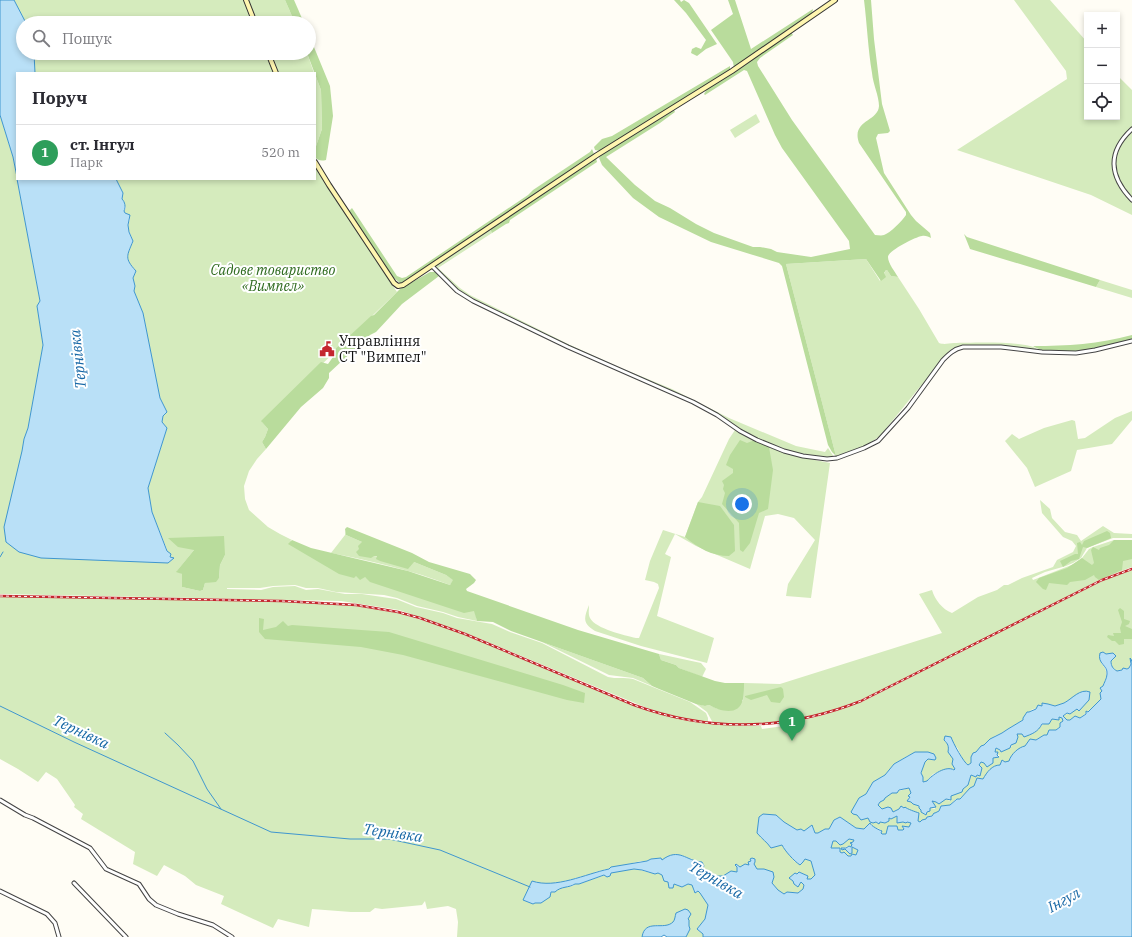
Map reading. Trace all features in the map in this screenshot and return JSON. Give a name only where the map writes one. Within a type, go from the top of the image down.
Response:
[{"type":"street","points":[[246,0],[252,16]]},
{"type":"street","points":[[316,164],[333,192],[396,285],[403,285],[597,156],[732,71],[835,0]]},
{"type":"street","points":[[271,60],[276,72]]},
{"type":"street","points":[[1132,129],[1118,144],[1114,159],[1114,166],[1117,177],[1132,200]]},
{"type":"street","points":[[432,266],[457,291],[473,301],[607,365],[693,402],[757,440],[792,454],[824,459],[837,458],[878,441],[908,408],[946,357],[958,348],[1001,347],[1048,352],[1076,353],[1132,341]]},
{"type":"street","points":[[0,800],[25,815],[90,848],[106,869],[140,884],[149,899],[156,905],[178,914],[213,925],[232,937]]},
{"type":"street","points":[[74,883],[126,937]]},
{"type":"street","points":[[0,891],[47,914],[55,923],[59,937]]},
{"type":"green space","points":[[14,0],[285,0],[292,16],[254,16],[253,13],[250,16],[22,16]]},
{"type":"green space","points":[[285,0],[294,0],[301,16],[292,16]]},
{"type":"green space","points":[[674,0],[680,0],[681,2],[684,0],[689,3],[717,44],[706,49],[697,56],[691,53],[692,49],[696,47],[701,49],[706,40],[686,13]]},
{"type":"green space","points":[[728,0],[735,0],[751,49],[813,9],[812,14],[734,68],[733,62],[711,30],[733,14]]},
{"type":"green space","points":[[864,0],[871,0],[882,104],[890,131],[888,133],[878,134],[876,138],[884,173],[911,215],[930,233],[931,238],[927,236],[919,237],[892,251],[889,254],[888,259],[898,277],[891,276],[886,270],[884,273],[886,277],[881,281],[866,259],[786,264],[836,456],[828,445],[782,266],[779,263],[711,242],[659,217],[633,198],[602,165],[599,158],[601,155],[674,110],[675,112],[660,123],[606,157],[635,185],[655,201],[714,233],[753,247],[811,257],[850,249],[849,241],[782,148],[747,71],[744,70],[705,95],[704,94],[707,89],[791,32],[793,35],[760,58],[757,62],[758,66],[792,120],[875,235],[887,234],[902,220],[906,215],[906,212],[859,143],[859,130],[862,125],[878,111],[879,106],[871,64]]},
{"type":"green space","points":[[1014,0],[1050,0],[1084,39],[1084,120],[1120,120],[1120,78],[1132,90],[1132,128],[1118,143],[1113,159],[1114,172],[1132,201],[1132,215],[1091,195],[957,150],[1067,79],[1066,71]]},
{"type":"green space","points":[[316,52],[330,86],[333,116],[326,160],[323,161],[316,158],[316,146],[322,129],[321,90],[316,77],[316,72],[314,72],[310,60],[316,60]]},
{"type":"green space","points":[[34,60],[269,60],[274,72],[35,72]]},
{"type":"green space","points":[[273,60],[309,60],[314,72],[279,72]]},
{"type":"green space","points":[[730,66],[730,70],[600,151],[595,150],[594,147],[602,139],[612,136]]},
{"type":"green space","points":[[316,77],[321,90],[322,129],[316,146]]},
{"type":"green space","points":[[756,114],[760,122],[735,138],[730,130]]},
{"type":"green space","name":"Садове товариство «Вимпел»","points":[[0,115],[13,157],[16,180],[17,180],[40,301],[37,306],[43,345],[28,428],[22,451],[164,562],[168,563],[173,558],[170,557],[152,512],[148,488],[167,428],[162,422],[163,416],[167,412],[160,398],[143,313],[134,291],[135,286],[133,278],[136,272],[128,261],[128,252],[133,241],[128,228],[130,219],[124,211],[126,208],[122,199],[123,193],[116,180],[316,180],[316,169],[397,292],[262,422],[268,429],[262,442],[266,449],[249,471],[244,486],[245,499],[249,510],[268,527],[356,576],[365,577],[475,611],[477,621],[417,606],[397,598],[384,595],[336,592],[295,585],[227,589],[261,590],[273,587],[295,586],[306,590],[318,589],[345,594],[362,594],[396,599],[416,607],[443,613],[457,618],[492,624],[542,643],[608,677],[633,679],[690,702],[706,713],[708,722],[679,718],[647,708],[466,633],[399,610],[341,601],[0,594]],"holes":[[[194,550],[225,555],[220,565],[219,578],[205,583],[203,590],[200,591],[182,587],[182,574],[177,571]]]},
{"type":"green space","points":[[1132,130],[1132,199],[1123,187],[1116,173],[1115,158],[1119,144]]},
{"type":"green space","points":[[592,149],[594,154],[592,156],[404,282],[400,283],[393,277],[349,211],[352,208],[397,276],[402,278],[406,277],[528,195],[533,190],[590,152]]},
{"type":"green space","points":[[596,158],[597,162],[510,220],[509,223],[492,233],[490,229]]},
{"type":"green space","points":[[490,229],[492,233],[438,268],[470,295],[568,344],[672,389],[729,418],[796,446],[825,452],[828,448],[834,457],[830,458],[793,452],[758,439],[744,432],[693,400],[568,345],[466,296],[445,278],[436,266]]},
{"type":"green space","points":[[964,234],[967,237],[1100,280],[1096,287],[970,249]]},
{"type":"green space","points":[[866,259],[880,281],[886,270],[891,276],[898,277],[939,343],[1012,343],[1033,347],[1038,350],[1001,346],[957,347],[942,359],[931,375],[880,436],[864,447],[836,456],[786,264]]},
{"type":"green space","points":[[430,272],[435,272],[439,276],[402,304],[376,332],[370,335],[329,373],[329,378],[323,388],[301,407],[266,449],[262,442],[268,429],[261,421],[321,362],[328,364],[333,357],[331,353],[371,316],[374,315],[400,289]]},
{"type":"green space","points":[[1100,280],[1132,290],[1132,298],[1096,287]]},
{"type":"green space","points":[[1132,335],[1132,340],[1096,348],[1067,352],[1042,350],[1033,346],[1083,344],[1107,341]]},
{"type":"green space","points":[[1132,411],[1132,420],[1112,444],[1077,450],[1071,471],[1035,487],[1027,468],[1005,441],[1012,434],[1019,439],[1044,428],[1072,420],[1075,421],[1078,439],[1085,438],[1115,418]]},
{"type":"green space","points":[[735,430],[746,437],[769,447],[805,458],[830,463],[811,598],[786,596],[788,584],[815,540],[794,518],[778,514],[765,516],[750,569],[696,546],[675,534],[665,554],[671,557],[657,616],[714,638],[707,663],[641,646],[595,631],[586,623],[585,620],[589,605],[590,618],[593,622],[618,633],[639,638],[659,588],[658,584],[645,580],[650,561],[663,530],[685,537],[698,502],[702,497],[729,439]]},
{"type":"green space","points":[[740,440],[747,443],[755,440],[769,447],[773,470],[768,509],[759,513],[750,543],[743,552],[740,550],[739,523],[722,504],[725,493],[722,481],[733,473],[733,469],[726,465],[730,455]]},
{"type":"green space","points":[[1040,500],[1050,509],[1052,518],[1065,532],[1077,535],[1081,541],[1103,526],[1114,533],[1132,534],[1132,538],[1113,538],[1087,548],[1081,558],[1073,563],[1045,572],[1032,578],[1033,580],[1074,564],[1082,558],[1089,549],[1114,540],[1132,540],[1132,567],[1101,579],[887,688],[853,703],[818,715],[800,719],[757,724],[713,723],[707,712],[695,703],[705,706],[709,705],[718,709],[743,701],[744,683],[780,684],[942,633],[919,594],[932,590],[939,604],[952,613],[978,597],[997,590],[1004,585],[1008,585],[1022,578],[1053,567],[1057,560],[1073,552],[1076,546],[1072,541],[1063,537],[1042,513]]},
{"type":"green space","points":[[698,502],[720,506],[734,525],[735,551],[729,556],[717,555],[706,551],[685,537]]},
{"type":"green space","points":[[347,527],[412,553],[429,562],[470,574],[476,580],[466,589],[467,591],[578,630],[659,654],[661,660],[715,681],[725,683],[744,683],[741,705],[738,708],[729,711],[718,709],[709,705],[705,706],[696,704],[652,686],[643,678],[511,631],[493,622],[477,621],[474,611],[464,613],[370,582],[365,577],[360,580],[356,576],[354,578],[339,574],[288,544],[292,540],[311,548],[408,571],[450,585],[453,580],[446,575],[414,562],[408,569],[380,561],[376,559],[377,556],[371,558],[359,556],[356,552],[359,549],[358,546],[362,542],[346,535],[345,529]]},
{"type":"green space","points":[[345,529],[346,535],[362,542],[374,556],[414,562],[446,575],[454,580],[450,585],[406,570],[331,553],[345,535]]},
{"type":"green space","points":[[1107,531],[1110,533],[1111,538],[1087,548],[1083,547],[1079,559],[1071,561],[1063,567],[1060,561],[1078,554],[1077,543],[1080,542],[1082,545],[1084,541]]},
{"type":"green space","points":[[224,536],[225,555],[220,565],[219,578],[216,582],[205,583],[203,590],[200,591],[182,587],[182,574],[176,572],[194,550],[178,547],[168,538]]},
{"type":"green space","points":[[1114,540],[1132,540],[1132,559],[1123,561],[1122,570],[1099,580],[1094,575],[1085,580],[1070,582],[1067,585],[1049,583],[1046,590],[1036,582],[1039,578],[1067,568],[1082,558],[1092,565],[1094,563],[1091,550],[1093,547],[1099,550],[1100,548],[1109,545]]},
{"type":"green space","points":[[1132,570],[1132,662],[1131,660],[1129,668],[1117,671],[1111,664],[1111,661],[1114,659],[1101,663],[1105,668],[1106,676],[1101,700],[1080,718],[1067,720],[1063,716],[1077,709],[1079,711],[1083,691],[1064,703],[1055,706],[1048,704],[1031,710],[1023,720],[995,736],[985,744],[972,757],[971,763],[968,765],[956,746],[948,743],[955,769],[933,774],[927,781],[922,782],[923,767],[928,759],[933,760],[920,753],[909,755],[894,764],[885,775],[873,782],[857,815],[861,819],[868,818],[876,823],[885,823],[889,818],[896,816],[900,822],[912,823],[909,827],[903,828],[903,830],[898,830],[895,826],[887,831],[886,834],[882,834],[880,829],[873,827],[870,823],[864,829],[856,828],[840,817],[834,820],[829,829],[815,833],[813,827],[805,831],[796,830],[776,815],[759,817],[758,827],[761,838],[767,842],[771,848],[782,845],[795,862],[805,859],[811,861],[815,875],[811,880],[807,879],[808,876],[799,872],[790,877],[793,881],[800,884],[801,882],[804,885],[803,889],[798,893],[792,892],[784,894],[778,890],[772,883],[774,877],[764,869],[757,869],[751,861],[749,865],[740,867],[736,864],[737,872],[723,876],[710,876],[692,859],[683,856],[662,860],[661,858],[641,861],[595,872],[593,874],[563,882],[548,884],[532,881],[523,900],[533,904],[559,888],[573,886],[575,884],[620,871],[634,869],[658,873],[663,875],[668,882],[682,887],[688,884],[693,885],[695,893],[698,891],[700,893],[708,905],[705,919],[697,929],[703,934],[703,937],[686,937],[688,923],[685,910],[677,913],[675,920],[669,924],[651,926],[647,928],[642,937],[457,937],[458,922],[456,909],[448,906],[427,909],[425,901],[422,905],[382,909],[375,908],[370,912],[312,909],[309,927],[278,919],[273,928],[221,904],[224,896],[196,885],[185,876],[164,865],[157,876],[133,864],[135,852],[81,819],[83,814],[74,807],[75,805],[57,779],[46,772],[38,782],[0,759],[0,596],[282,602],[355,606],[398,613],[439,625],[465,635],[640,708],[686,720],[715,724],[761,726],[762,729],[784,726],[784,724],[823,715],[861,702],[1102,581]]},
{"type":"green space","points":[[1120,608],[1124,611],[1124,619],[1130,621],[1129,624],[1125,626],[1132,629],[1132,639],[1124,639],[1124,644],[1119,645],[1107,637],[1108,635],[1114,636],[1113,633],[1121,633],[1120,628],[1122,622],[1118,610]]},
{"type":"green space","points":[[259,618],[264,619],[263,630],[276,627],[283,621],[288,626],[292,625],[389,632],[585,693],[584,703],[567,700],[403,655],[361,647],[265,639],[259,632]]},
{"type":"green space","points":[[542,642],[643,678],[652,686],[633,678],[609,675]]},
{"type":"green space","points":[[659,654],[701,663],[706,669],[702,677],[661,660]]},
{"type":"green space","points":[[781,687],[783,689],[784,697],[780,703],[771,702],[767,695],[751,700],[745,697],[745,696]]},
{"type":"green space","points":[[1059,717],[1063,718],[1063,721],[1058,728],[1025,746],[1009,761],[988,772],[983,779],[977,778],[974,786],[959,799],[956,799],[950,805],[941,806],[936,813],[932,816],[928,816],[920,822],[918,821],[915,812],[904,809],[893,812],[882,809],[878,805],[884,800],[884,798],[892,793],[909,788],[911,793],[908,799],[918,806],[925,815],[930,808],[935,809],[932,801],[941,801],[946,799],[950,801],[950,796],[966,787],[971,775],[976,777],[979,775],[979,765],[981,762],[989,765],[993,758],[1000,756],[995,752],[997,748],[1001,752],[1011,747],[1017,734],[1026,736],[1052,718],[1059,720]]},
{"type":"green space","points":[[849,839],[854,840],[851,847],[850,848],[848,846],[844,848],[850,854],[852,847],[858,850],[856,855],[848,856],[831,848],[833,841],[836,841],[840,845]]},
{"type":"water","points":[[0,0],[14,0],[22,16],[16,16],[16,60],[34,60],[35,72],[16,72],[16,172],[0,115]]},
{"type":"water","points":[[17,180],[116,180],[123,193],[122,199],[125,205],[124,211],[130,215],[128,225],[133,241],[129,250],[128,260],[136,271],[133,278],[135,286],[134,291],[143,313],[160,398],[167,412],[163,416],[162,422],[167,428],[148,488],[152,512],[167,551],[171,554],[170,557],[174,558],[168,563],[41,558],[19,552],[6,542],[4,527],[24,439],[28,428],[43,345],[37,306],[40,301]]},
{"type":"water","name":"Інгул","points":[[1100,653],[1113,653],[1116,656],[1111,663],[1112,667],[1117,671],[1122,670],[1123,668],[1129,668],[1131,664],[1130,658],[1132,662],[1132,937],[703,937],[703,934],[697,929],[705,919],[708,905],[698,891],[695,893],[692,885],[688,884],[682,887],[674,884],[673,888],[669,888],[668,882],[664,881],[662,875],[634,869],[611,873],[610,876],[607,877],[604,875],[579,884],[562,888],[555,892],[551,892],[550,897],[541,903],[533,904],[523,900],[532,881],[541,883],[561,882],[609,869],[611,867],[651,859],[661,858],[662,860],[673,855],[702,862],[704,866],[702,869],[709,873],[710,876],[723,876],[731,871],[737,872],[736,864],[740,867],[745,864],[749,865],[748,862],[751,861],[750,859],[752,858],[755,859],[754,864],[757,869],[764,869],[773,872],[774,877],[772,883],[778,890],[784,894],[787,892],[798,893],[803,889],[804,885],[801,882],[798,887],[789,878],[795,873],[797,874],[799,872],[808,876],[807,879],[811,879],[815,875],[811,861],[805,859],[800,865],[790,856],[782,845],[771,848],[757,833],[759,817],[763,814],[776,815],[797,830],[801,829],[804,831],[812,825],[815,833],[829,829],[834,820],[840,817],[856,828],[864,829],[870,823],[873,827],[882,831],[882,834],[886,834],[888,826],[897,826],[898,830],[903,830],[904,829],[902,826],[909,827],[911,823],[897,823],[897,816],[891,819],[889,818],[889,821],[885,823],[880,822],[879,824],[876,822],[870,822],[868,818],[861,820],[857,815],[851,812],[859,798],[866,794],[873,782],[885,775],[894,764],[915,752],[928,752],[934,754],[936,758],[935,760],[928,759],[925,762],[921,773],[923,782],[927,781],[932,776],[943,770],[954,770],[955,769],[952,764],[953,759],[948,752],[948,745],[944,740],[945,736],[951,737],[964,761],[968,765],[971,763],[973,753],[976,752],[981,746],[990,739],[1023,720],[1027,712],[1036,709],[1038,705],[1042,706],[1042,703],[1055,706],[1064,703],[1083,691],[1090,692],[1089,700],[1079,711],[1077,709],[1070,714],[1067,713],[1063,716],[1067,720],[1070,720],[1075,716],[1080,718],[1101,699],[1100,693],[1102,691],[1100,688],[1103,686],[1106,679],[1107,671],[1100,660]],"holes":[[[1059,717],[1062,718],[1063,721],[1060,723],[1060,727],[1056,730],[1049,730],[1047,735],[1044,735],[1036,740],[1030,739],[1025,746],[1013,753],[1009,761],[1005,762],[1002,760],[1000,765],[997,765],[988,771],[983,779],[977,778],[974,786],[970,788],[960,799],[957,799],[950,805],[941,806],[939,811],[920,822],[918,821],[919,813],[905,807],[904,808],[901,806],[893,812],[891,808],[888,807],[882,809],[878,805],[892,793],[897,793],[899,790],[909,788],[911,793],[908,796],[910,797],[907,801],[919,806],[921,812],[926,815],[927,812],[930,811],[930,808],[936,807],[932,801],[939,804],[946,799],[951,800],[951,796],[962,792],[968,785],[971,775],[976,777],[977,775],[980,776],[982,768],[979,765],[981,762],[987,767],[993,763],[993,758],[999,757],[997,755],[998,752],[995,752],[996,748],[1001,752],[1010,748],[1011,745],[1016,743],[1018,737],[1017,734],[1022,734],[1024,737],[1030,735],[1037,731],[1042,724],[1049,724],[1052,719],[1059,720]],[[849,839],[854,840],[850,843],[852,844],[851,847],[841,848],[842,850],[845,849],[850,854],[852,853],[852,847],[858,850],[856,855],[852,854],[851,856],[848,856],[844,852],[840,852],[840,848],[831,848],[833,841],[836,841],[840,845]]]},
{"type":"water","points":[[685,909],[691,914],[688,919],[690,929],[686,937],[667,937],[664,935],[661,937],[642,937],[647,928],[651,926],[669,924],[674,921],[676,913]]},
{"type":"waterway","name":"Тернівка","points":[[0,557],[3,552]]},
{"type":"waterway","name":"Тернівка","points":[[0,706],[74,742],[271,832],[350,839],[389,839],[440,850],[530,887]]},
{"type":"waterway","points":[[165,733],[193,761],[207,789],[221,809]]},
{"type":"railway","points":[[0,596],[282,601],[356,605],[398,612],[465,634],[634,705],[663,714],[691,720],[720,724],[748,725],[776,723],[804,718],[833,711],[861,701],[1102,580],[1132,569]]},
{"type":"place","name":"Управління СТ \"Вимпел\"","points":[[327,349]]},
{"type":"place","name":"ст. Інгул","points":[[792,741]]}]
